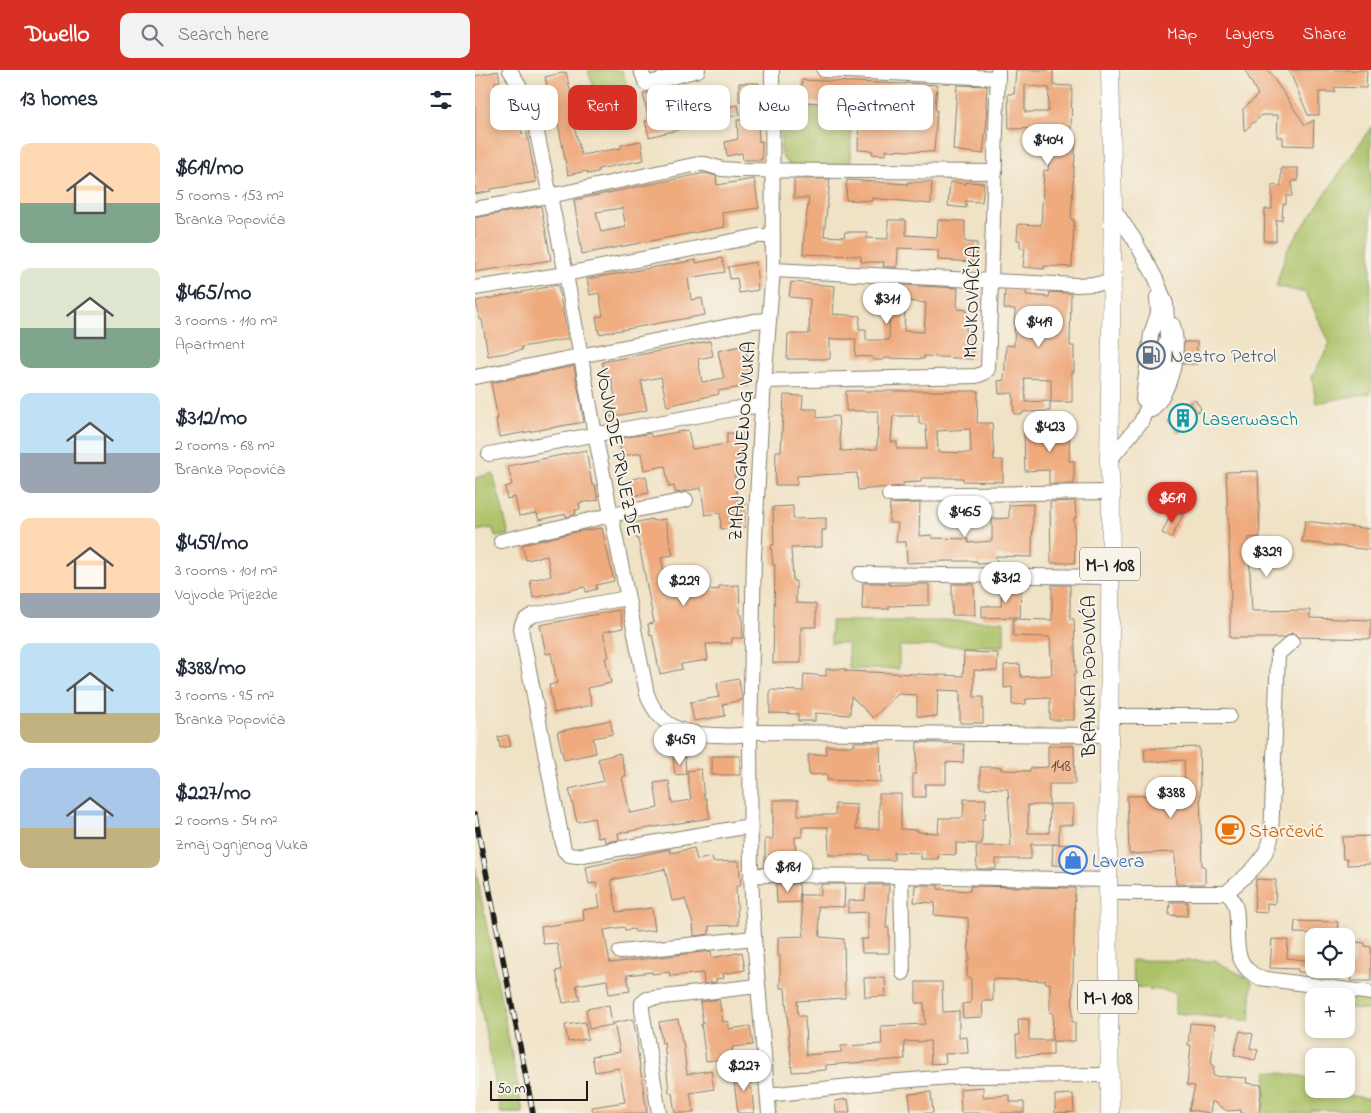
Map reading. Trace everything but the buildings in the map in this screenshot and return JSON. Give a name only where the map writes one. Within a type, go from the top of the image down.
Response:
[{"type":"main road","name":"BRANKA POPOVIĆA","points":[[1109,70],[1113,208],[1109,461],[1111,492],[1108,887],[1110,1113]]},
{"type":"street","name":"VOJVODE PRIJEZDE","points":[[509,70],[533,113],[647,694],[650,703],[661,718],[679,730],[698,735],[741,736],[770,732],[1109,735]]},
{"type":"street","points":[[641,70],[646,84],[699,70]]},
{"type":"street","name":"ZMAJ OGNJENOG VUKA","points":[[769,1113],[754,938],[750,826],[750,734],[754,557],[773,270],[772,70]]},
{"type":"street","points":[[824,70],[998,74]]},
{"type":"street","name":"MOJKOVAČKA","points":[[765,381],[981,375],[988,369],[998,74]]},
{"type":"street","points":[[475,209],[550,196],[698,164],[722,169],[995,172]]},
{"type":"street","points":[[1109,461],[1141,422],[1150,401],[1167,338],[1166,304],[1156,279],[1113,208]]},
{"type":"street","points":[[475,288],[566,274],[759,236],[773,236]]},
{"type":"street","points":[[1141,422],[1151,334],[1158,313],[1156,289],[1145,258]]},
{"type":"street","points":[[773,270],[1083,285],[1112,283]]},
{"type":"street","points":[[475,377],[754,321],[769,320]]},
{"type":"street","points":[[489,454],[745,407],[763,406]]},
{"type":"street","points":[[889,495],[1111,492]]},
{"type":"street","points":[[501,541],[611,515],[686,500]]},
{"type":"street","points":[[860,574],[1110,578]]},
{"type":"street","points":[[627,598],[533,616],[524,620],[522,624],[521,629],[564,850],[569,855],[577,856],[750,826]]},
{"type":"street","points":[[1226,894],[1264,857],[1271,838],[1278,654],[1292,642]]},
{"type":"street","points":[[1109,716],[1229,716]]},
{"type":"street","points":[[751,876],[901,876],[1226,894],[1232,897],[1235,904],[1237,946],[1240,957],[1244,965],[1254,975],[1260,978],[1371,993]]},
{"type":"street","points":[[901,876],[903,973]]},
{"type":"street","points":[[620,952],[754,938]]},
{"type":"street","points":[[659,1113],[642,1010],[643,1003],[647,999],[757,986]]},
{"type":"street","points":[[768,1095],[963,1076],[1110,1075]]},
{"type":"green space","points":[[622,70],[627,85],[593,85],[588,71]]},
{"type":"green space","points":[[808,108],[818,108],[818,130],[851,130],[851,165],[788,165],[788,162],[784,160],[781,153],[781,130],[808,130]]},
{"type":"green space","points":[[1371,127],[1371,393],[1316,403],[1312,377],[1330,343],[1306,293],[1276,286],[1287,250]]},
{"type":"green space","points":[[493,473],[509,535],[496,537],[492,528],[475,531],[475,478]]},
{"type":"green space","points":[[831,621],[1004,621],[1004,646],[899,646],[899,669],[849,669],[848,643],[831,643]]},
{"type":"green space","points":[[475,866],[523,1113],[501,1113],[475,976]]},
{"type":"green space","points":[[1131,960],[1215,961],[1252,981],[1250,1021],[1175,1013],[1175,992],[1135,987]]},
{"type":"green space","points":[[1355,995],[1371,997],[1371,1009],[1355,1009]]},
{"type":"green space","points":[[1267,1071],[1305,1077],[1305,1098],[1355,1098],[1355,1096],[1371,1099],[1371,1110],[1311,1110],[1310,1113],[1263,1113]]},
{"type":"railway","points":[[475,815],[533,1113]]},
{"type":"place","name":"Nestro Petrol","points":[[1151,355]]},
{"type":"place","name":"Laserwasch","points":[[1183,418]]},
{"type":"place","name":"Starčević","points":[[1230,830]]},
{"type":"place","name":"Lavera","points":[[1073,860]]}]
